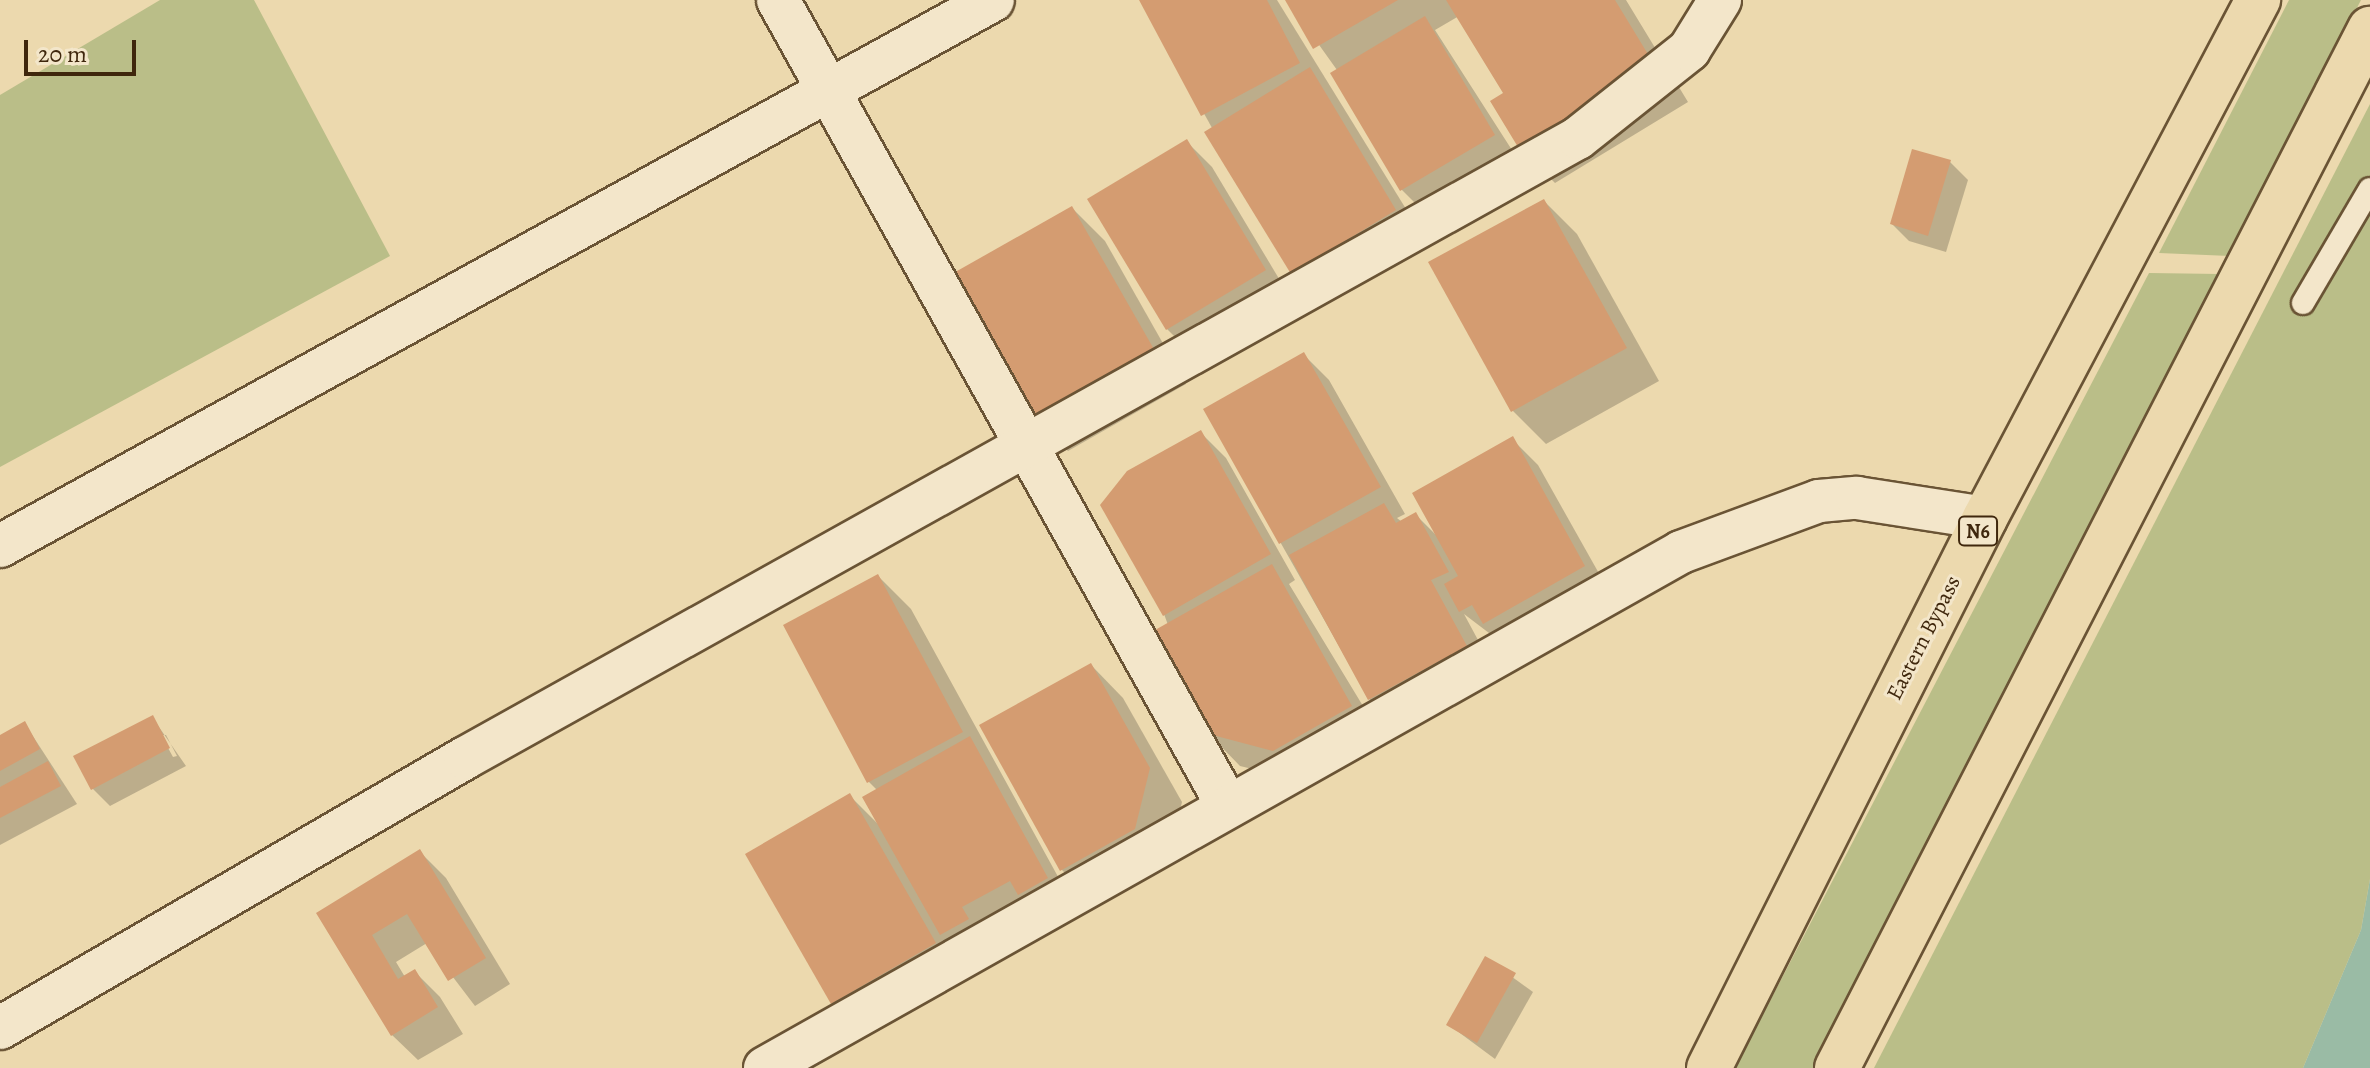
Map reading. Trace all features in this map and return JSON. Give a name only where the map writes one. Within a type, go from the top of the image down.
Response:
[{"type":"highway","name":"Eastern Bypass","points":[[1709,1068],[1985,518],[2258,0]]},
{"type":"highway","points":[[1837,1068],[2370,29]]},
{"type":"street","points":[[778,0],[1226,803]]},
{"type":"street","points":[[0,546],[829,93],[993,0]]},
{"type":"street","points":[[0,1028],[1028,444],[1578,138],[1689,50],[1720,0]]},
{"type":"street","points":[[765,1068],[1226,803],[1635,575],[1709,542],[1819,501],[1857,498],[1985,518]]},
{"type":"lane","points":[[2303,303],[2370,189]]},
{"type":"green space","points":[[160,0],[254,0],[390,256],[0,467],[0,95]]},
{"type":"green space","points":[[2289,0],[2361,0],[2230,256],[2159,253]]},
{"type":"green space","points":[[2370,104],[2370,879],[2361,930],[2303,1068],[1874,1068]]},
{"type":"green space","points":[[2149,273],[2220,274],[1815,1068],[1735,1068]]},
{"type":"shaded area","points":[[2370,879],[2370,1068],[2303,1068],[2361,930]]},
{"type":"building","points":[[1139,0],[1267,0],[1300,63],[1201,116]]},
{"type":"building","points":[[1285,0],[1398,0],[1313,49]]},
{"type":"building","points":[[1446,0],[1615,0],[1657,69],[1521,152],[1490,101],[1503,93]]},
{"type":"building","points":[[1425,16],[1495,135],[1400,191],[1330,73]]},
{"type":"building","points":[[1310,67],[1396,210],[1291,274],[1204,132]]},
{"type":"building","points":[[1187,139],[1266,270],[1166,330],[1087,199]]},
{"type":"building","points":[[1912,149],[1951,160],[1928,236],[1890,224]]},
{"type":"building","points":[[1544,199],[1627,348],[1511,412],[1428,262]]},
{"type":"building","points":[[1072,206],[1155,351],[1033,420],[950,275]]},
{"type":"building","points":[[1304,352],[1381,487],[1279,544],[1203,409]]},
{"type":"building","points":[[1201,430],[1271,554],[1163,616],[1100,505],[1127,471]]},
{"type":"building","points":[[1513,436],[1585,566],[1483,624],[1472,605],[1459,612],[1444,584],[1458,576],[1412,493]]},
{"type":"building","points":[[1384,503],[1396,523],[1416,512],[1449,572],[1431,580],[1467,646],[1368,700],[1289,555]]},
{"type":"building","points":[[1272,564],[1352,706],[1273,751],[1205,733],[1148,634]]},
{"type":"building","points":[[878,574],[963,732],[867,783],[783,625]]},
{"type":"building","points":[[1091,663],[1150,768],[1135,829],[1060,871],[979,725]]},
{"type":"building","points":[[153,715],[170,748],[91,790],[73,756]]},
{"type":"building","points":[[25,721],[40,749],[0,771],[0,735]]},
{"type":"building","points":[[970,736],[1048,878],[1018,895],[1010,881],[962,907],[969,919],[940,935],[862,797]]},
{"type":"building","points":[[48,761],[61,786],[0,818],[0,787]]},
{"type":"building","points":[[850,793],[936,943],[831,1004],[745,854]]},
{"type":"building","points":[[420,849],[486,958],[448,981],[407,914],[372,935],[398,979],[415,969],[438,1007],[391,1036],[316,913]]},
{"type":"building","points":[[1485,956],[1516,973],[1477,1043],[1446,1025]]}]
